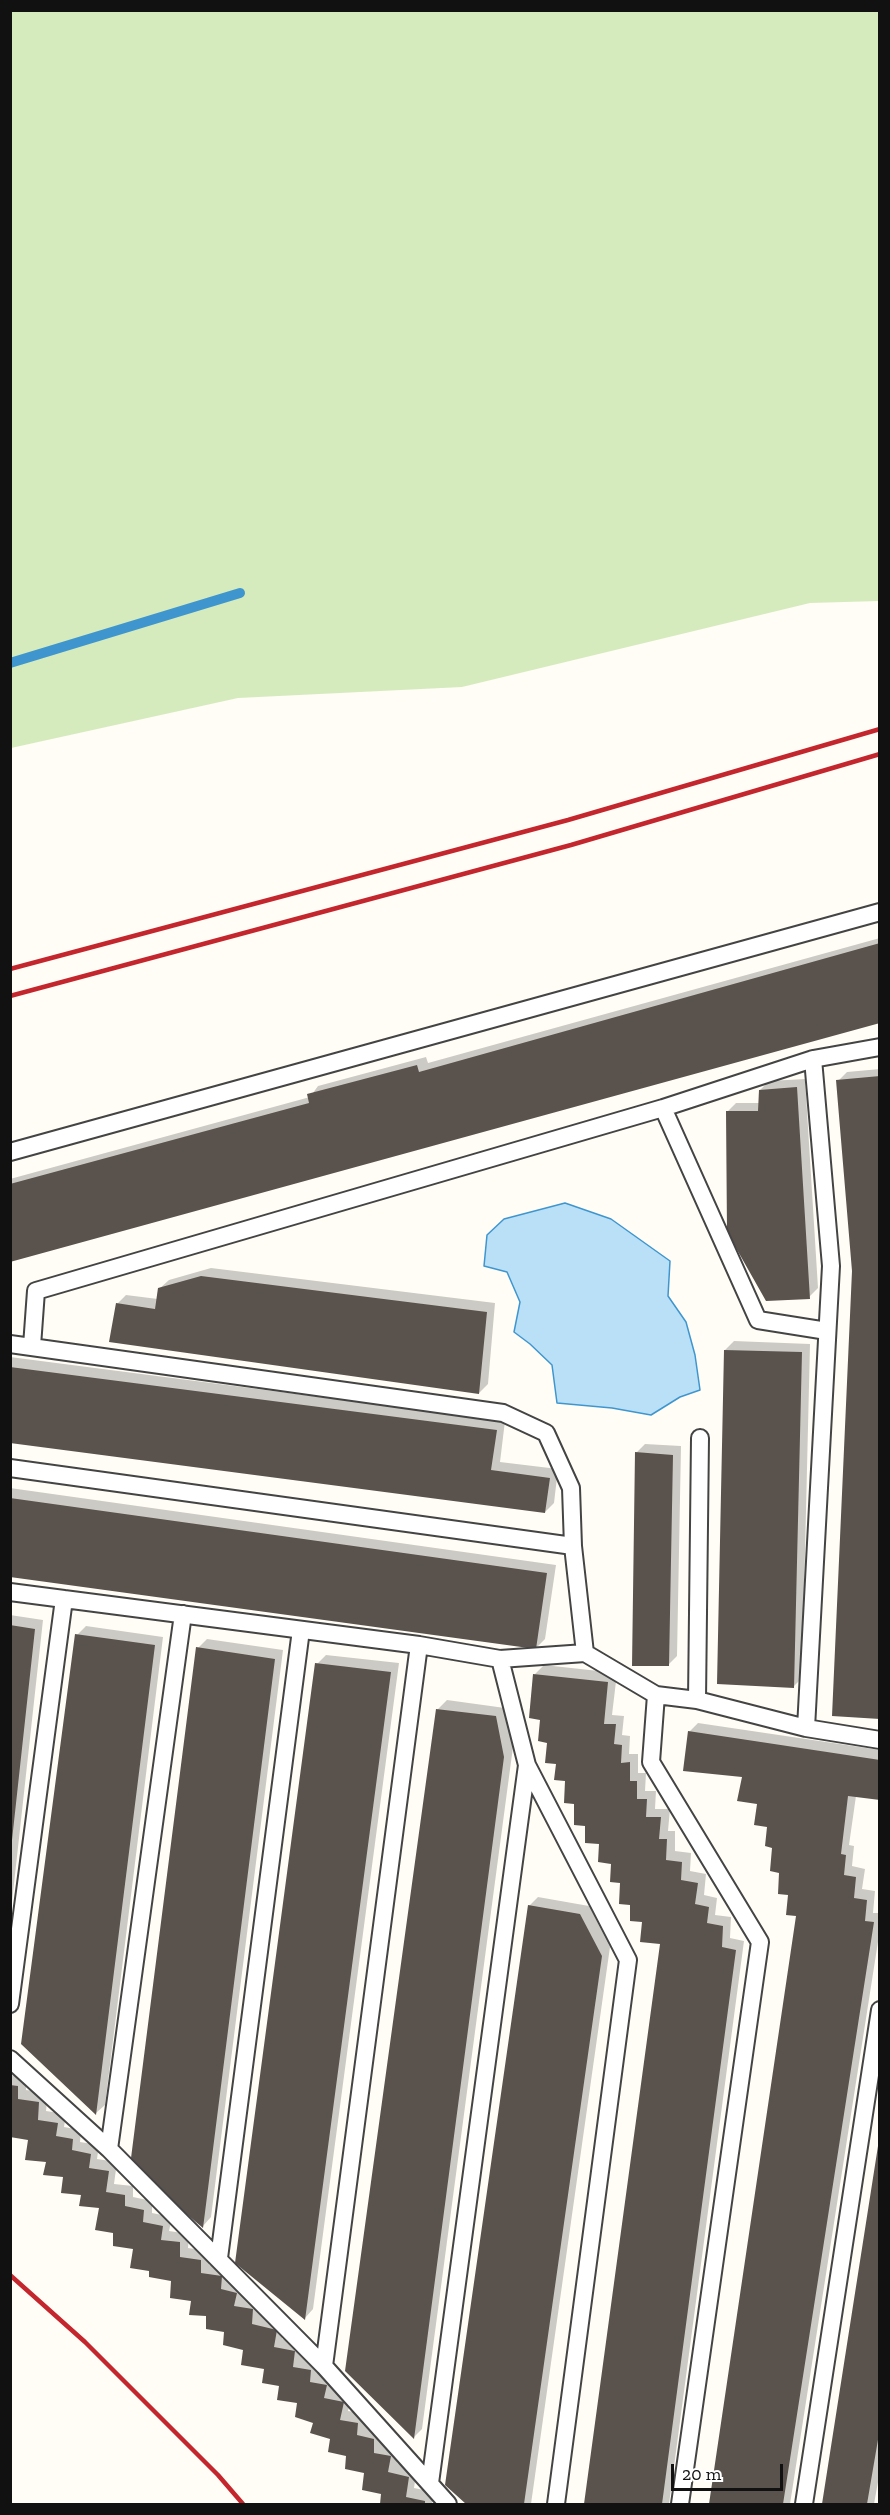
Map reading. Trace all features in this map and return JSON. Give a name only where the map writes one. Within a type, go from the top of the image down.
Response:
[{"type":"lane","points":[[10,1152],[879,912]]},
{"type":"lane","points":[[32,1346],[36,1291],[663,1108],[813,1059],[879,1047]]},
{"type":"lane","points":[[806,1728],[831,1266],[813,1059]]},
{"type":"lane","points":[[663,1108],[759,1320],[826,1331]]},
{"type":"lane","points":[[10,1344],[503,1413],[546,1433],[571,1488],[573,1546],[585,1653]]},
{"type":"lane","points":[[697,1700],[700,1438]]},
{"type":"lane","points":[[10,1468],[573,1546]]},
{"type":"lane","points":[[10,1592],[419,1645],[500,1659],[585,1653],[657,1695],[697,1700],[806,1728],[879,1740]]},
{"type":"lane","points":[[10,2004],[64,1599]]},
{"type":"lane","points":[[109,2149],[183,1614]]},
{"type":"lane","points":[[219,2258],[301,1630]]},
{"type":"lane","points":[[324,2366],[419,1645]]},
{"type":"lane","points":[[500,1659],[527,1766],[627,1960],[556,2505]]},
{"type":"lane","points":[[657,1695],[651,1761],[760,1942],[680,2505]]},
{"type":"lane","points":[[430,2483],[527,1766]]},
{"type":"lane","points":[[804,2505],[879,2010]]},
{"type":"lane","points":[[10,2059],[109,2149],[219,2258],[324,2366],[448,2505]]},
{"type":"green space","points":[[10,11],[879,11],[879,601],[810,603],[462,687],[238,698],[11,748]]},
{"type":"water","points":[[565,1203],[611,1219],[670,1261],[668,1296],[686,1322],[695,1355],[700,1390],[680,1397],[651,1415],[612,1408],[557,1403],[552,1365],[514,1332],[520,1302],[507,1272],[484,1266],[487,1235],[504,1219]]},
{"type":"building","points":[[880,943],[880,1023],[10,1262],[10,1184],[309,1103],[307,1094],[417,1065],[419,1072]]},
{"type":"building","points":[[880,1076],[880,1719],[832,1716],[852,1271],[836,1080]]},
{"type":"building","points":[[797,1087],[810,1299],[766,1301],[727,1232],[726,1111],[758,1111],[759,1090]]},
{"type":"building","points":[[201,1276],[487,1312],[479,1394],[109,1342],[116,1303],[155,1309],[158,1288]]},
{"type":"building","points":[[724,1350],[802,1352],[794,1688],[717,1684]]},
{"type":"building","points":[[10,1367],[497,1430],[491,1470],[550,1478],[545,1513],[10,1443]]},
{"type":"building","points":[[635,1452],[673,1455],[669,1666],[632,1666]]},
{"type":"building","points":[[10,1498],[547,1573],[536,1649],[10,1577]]},
{"type":"building","points":[[10,1625],[35,1629],[12,1840],[10,1840]]},
{"type":"building","points":[[75,1634],[155,1645],[96,2115],[21,2044]]},
{"type":"building","points":[[196,1647],[275,1659],[203,2228],[130,2166]]},
{"type":"building","points":[[315,1663],[391,1672],[305,2320],[235,2263]]},
{"type":"building","points":[[533,1674],[608,1682],[604,1724],[616,1724],[614,1744],[622,1745],[621,1763],[630,1762],[630,1781],[637,1781],[637,1799],[647,1799],[646,1817],[661,1817],[659,1839],[667,1839],[666,1860],[682,1862],[681,1880],[698,1883],[695,1904],[709,1907],[707,1923],[723,1926],[722,1947],[736,1950],[662,2504],[584,2504],[660,1944],[640,1942],[642,1922],[630,1921],[630,1905],[619,1904],[620,1883],[610,1882],[611,1864],[598,1862],[599,1844],[585,1843],[585,1826],[574,1825],[574,1804],[564,1803],[565,1781],[554,1780],[556,1764],[545,1763],[547,1743],[538,1741],[540,1720],[529,1718]]},
{"type":"building","points":[[436,1709],[496,1716],[504,1757],[414,2439],[345,2371]]},
{"type":"building","points":[[688,1731],[880,1760],[880,1800],[848,1796],[841,1854],[846,1855],[844,1875],[856,1877],[854,1898],[867,1900],[865,1921],[874,1922],[783,2504],[709,2504],[796,1916],[786,1915],[788,1895],[778,1894],[779,1873],[770,1871],[772,1848],[765,1846],[767,1827],[754,1825],[757,1804],[737,1801],[742,1777],[683,1771]]},
{"type":"building","points":[[528,1905],[580,1914],[602,1956],[524,2504],[466,2504],[445,2485]]},
{"type":"building","points":[[10,2085],[18,2086],[18,2099],[39,2102],[38,2120],[58,2123],[56,2136],[73,2139],[72,2150],[91,2154],[89,2168],[109,2171],[106,2192],[125,2195],[125,2206],[144,2210],[143,2222],[163,2226],[161,2240],[180,2242],[180,2257],[201,2260],[201,2273],[222,2276],[221,2289],[237,2293],[234,2306],[253,2309],[252,2324],[277,2330],[274,2347],[295,2351],[293,2367],[311,2370],[310,2382],[327,2385],[324,2398],[344,2402],[340,2420],[358,2423],[357,2435],[374,2439],[374,2453],[391,2456],[388,2472],[409,2477],[406,2497],[425,2501],[425,2504],[380,2504],[381,2494],[362,2490],[364,2473],[345,2469],[346,2456],[328,2452],[330,2439],[310,2433],[313,2423],[295,2417],[297,2403],[277,2400],[279,2386],[262,2383],[264,2369],[241,2365],[243,2350],[223,2345],[224,2332],[206,2329],[206,2316],[189,2315],[191,2301],[170,2298],[171,2281],[149,2277],[149,2271],[130,2268],[133,2249],[113,2246],[113,2233],[95,2230],[99,2208],[79,2206],[81,2195],[61,2193],[63,2177],[43,2175],[46,2162],[25,2160],[28,2140],[10,2137]]},
{"type":"building","points":[[878,2146],[880,2428],[867,2504],[822,2504]]},
{"type":"waterway","points":[[10,663],[240,593]]},
{"type":"railway","points":[[10,969],[568,820],[880,729]]},
{"type":"railway","points":[[10,996],[571,845],[880,754]]},
{"type":"railway","points":[[10,2275],[85,2342],[218,2475],[243,2504]]}]
